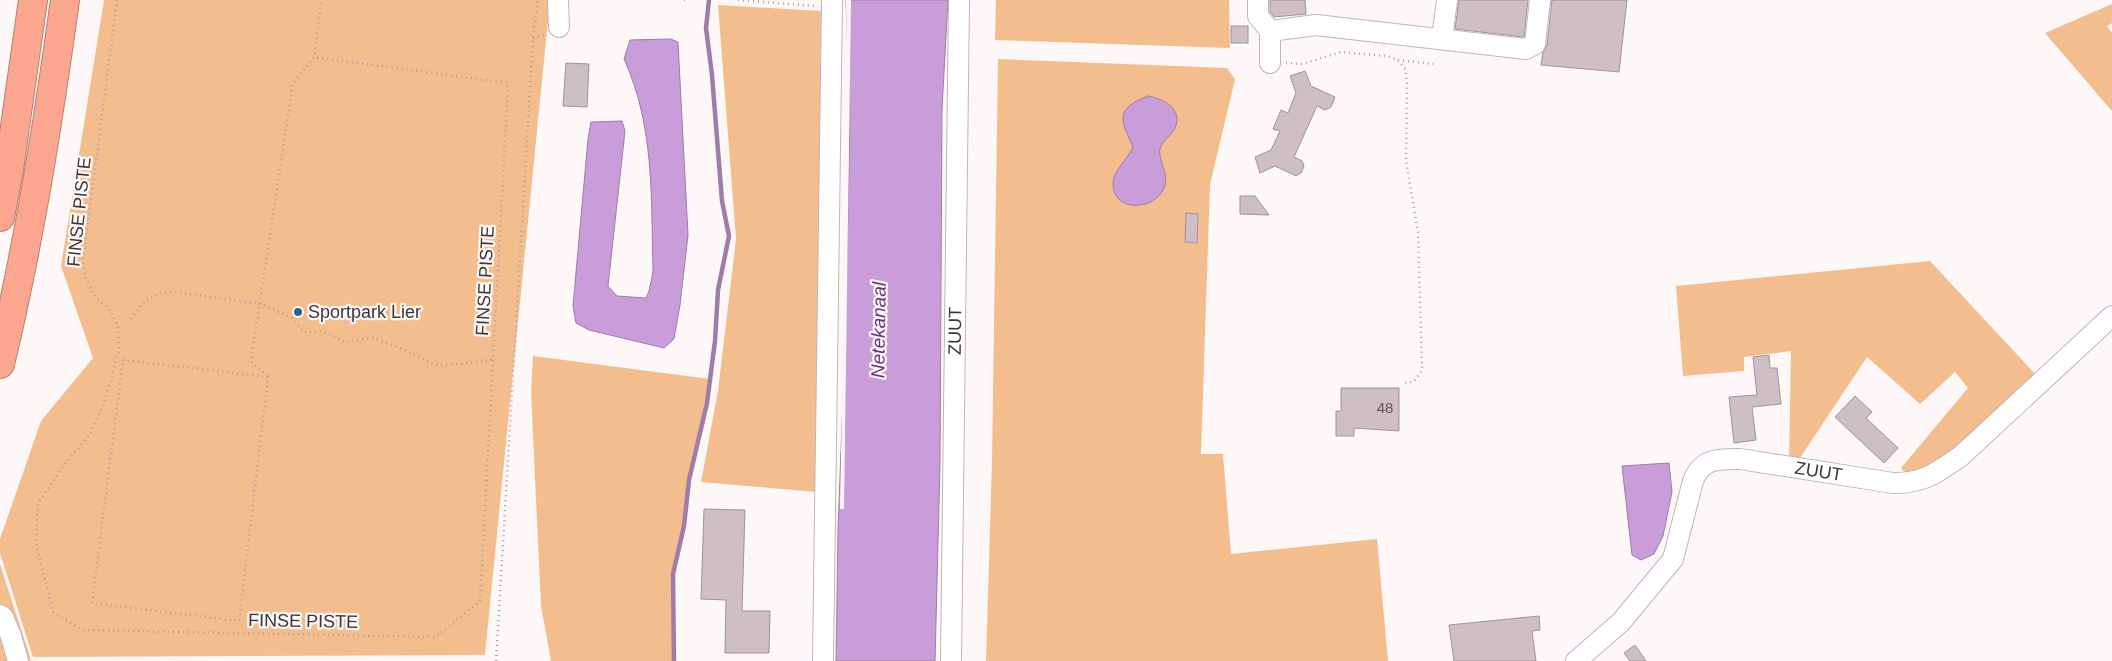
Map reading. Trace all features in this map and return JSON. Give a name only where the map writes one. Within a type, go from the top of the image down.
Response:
[{"type":"highway","points":[[0,217],[9,169],[33,0]]},
{"type":"highway","points":[[0,364],[20,281],[40,174],[65,0]]},
{"type":"street","points":[[558,0],[560,27]]},
{"type":"street","name":"ZUUT","points":[[951,661],[959,0]]},
{"type":"street","points":[[1258,0],[1258,16],[1270,31],[1270,63]]},
{"type":"street","points":[[1442,39],[1447,0]]},
{"type":"street","points":[[1270,31],[1316,24],[1526,49],[1535,44],[1540,0]]},
{"type":"street","points":[[824,661],[832,4]]},
{"type":"street","name":"ZUUT","points":[[1576,661],[1621,622],[1673,559],[1693,481],[1697,470],[1706,463],[1718,459],[1740,459],[1893,483],[1908,484],[1919,481],[1938,472],[1961,456],[2112,316]]},
{"type":"street","points":[[0,615],[3,617],[11,636],[18,661]]},
{"type":"path","name":"FINSE PISTE","points":[[117,0],[83,262],[86,278],[94,295],[109,309],[118,326],[119,351],[104,403],[88,437],[64,465],[38,503],[36,543],[53,612],[82,630],[436,637],[480,601],[508,83],[314,57]]},
{"type":"path","points":[[268,377],[251,361],[293,83],[314,57],[321,0]]},
{"type":"path","points":[[496,661],[533,38],[538,0]]},
{"type":"path","points":[[738,0],[832,4]]},
{"type":"path","points":[[1270,63],[1302,64],[1341,52],[1387,56],[1398,60],[1434,64]]},
{"type":"path","points":[[1398,60],[1405,69],[1407,83],[1406,161],[1418,232],[1422,367],[1420,374],[1413,382],[1404,383]]},
{"type":"path","points":[[131,319],[144,302],[160,293],[175,292],[260,304],[292,318],[304,332],[323,331],[345,342],[373,338],[405,350],[434,364],[464,364],[493,359]]},
{"type":"path","points":[[123,360],[268,377],[238,621],[92,603],[123,360]]},
{"type":"shaded area","name":"Sportpark Lier","points":[[104,0],[550,0],[485,655],[33,657],[0,553],[0,539],[41,421],[93,358],[61,266]]},
{"type":"shaded area","points":[[996,0],[1229,0],[1230,48],[995,40]]},
{"type":"shaded area","points":[[2112,4],[2112,23],[2107,26],[2112,33],[2112,111],[2045,33]]},
{"type":"shaded area","points":[[718,5],[821,11],[816,492],[701,482],[718,391],[736,239]]},
{"type":"shaded area","points":[[998,59],[1227,68],[1235,79],[1210,185],[1201,454],[1223,454],[1231,554],[1377,539],[1388,661],[986,661],[992,460]]},
{"type":"shaded area","points":[[1930,261],[2038,377],[1937,468],[1910,478],[1901,468],[1968,388],[1955,372],[1920,404],[1867,357],[1798,461],[1789,462],[1791,351],[1744,357],[1744,371],[1683,376],[1676,286]]},
{"type":"shaded area","points":[[533,356],[710,379],[707,403],[689,480],[684,526],[673,574],[674,661],[551,661],[541,606],[531,392]]},
{"type":"shaded area","points":[[0,564],[31,660],[30,661],[0,661]]},
{"type":"water","name":"Netekanaal","points":[[846,0],[948,0],[942,109],[940,464],[935,661],[836,661],[850,116]]},
{"type":"water","points":[[671,39],[678,42],[688,235],[674,339],[664,348],[589,330],[576,323],[573,306],[591,122],[622,121],[625,131],[608,286],[617,296],[646,298],[649,291],[653,272],[649,164],[641,111],[624,59],[630,40]]},
{"type":"water","points":[[1148,96],[1159,99],[1170,106],[1177,115],[1177,121],[1174,130],[1161,146],[1160,156],[1166,178],[1163,190],[1150,202],[1142,205],[1133,205],[1119,199],[1114,192],[1113,183],[1118,169],[1133,147],[1123,122],[1125,110]]},
{"type":"water","points":[[1669,463],[1672,492],[1663,536],[1654,554],[1641,560],[1632,555],[1622,466]]},
{"type":"pier","points":[[846,0],[851,0],[844,509],[840,509],[848,116]]},
{"type":"building","points":[[1270,0],[1305,0],[1306,14],[1274,17],[1270,12]]},
{"type":"building","points":[[1459,0],[1528,0],[1524,37],[1455,29]]},
{"type":"building","points":[[1552,0],[1627,0],[1619,72],[1541,65],[1543,52],[1547,45]]},
{"type":"building","points":[[1231,26],[1248,26],[1248,43],[1231,43]]},
{"type":"building","points":[[566,63],[589,64],[587,107],[563,106]]},
{"type":"building","points":[[1305,71],[1311,86],[1335,97],[1331,107],[1325,110],[1317,106],[1294,157],[1302,161],[1304,166],[1301,173],[1296,176],[1275,166],[1260,173],[1255,157],[1271,150],[1280,131],[1273,129],[1281,110],[1288,113],[1296,93],[1290,76]]},
{"type":"building","points":[[1240,196],[1255,196],[1269,215],[1240,214]]},
{"type":"building","points":[[1186,213],[1198,214],[1197,243],[1185,242]]},
{"type":"building","points":[[1769,355],[1770,368],[1777,368],[1781,404],[1752,407],[1756,440],[1734,443],[1729,397],[1757,395],[1753,357]]},
{"type":"building","points":[[1341,388],[1399,388],[1399,431],[1354,428],[1354,436],[1336,436],[1336,411],[1341,411]]},
{"type":"building","points":[[1855,396],[1872,412],[1866,418],[1898,448],[1884,463],[1835,417]]},
{"type":"building","points":[[704,509],[745,510],[742,611],[770,611],[769,653],[725,653],[726,600],[701,599]]},
{"type":"building","points":[[1539,616],[1540,630],[1532,631],[1536,661],[1454,661],[1449,625]]},
{"type":"building","points":[[1635,645],[1646,661],[1630,661],[1624,653]]},
{"type":"waterway","points":[[674,661],[673,574],[684,526],[689,480],[707,403],[715,341],[718,290],[729,236],[722,201],[712,75],[706,28],[709,0]]},
{"type":"place","name":"Sportpark Lier","points":[[298,312]]}]
